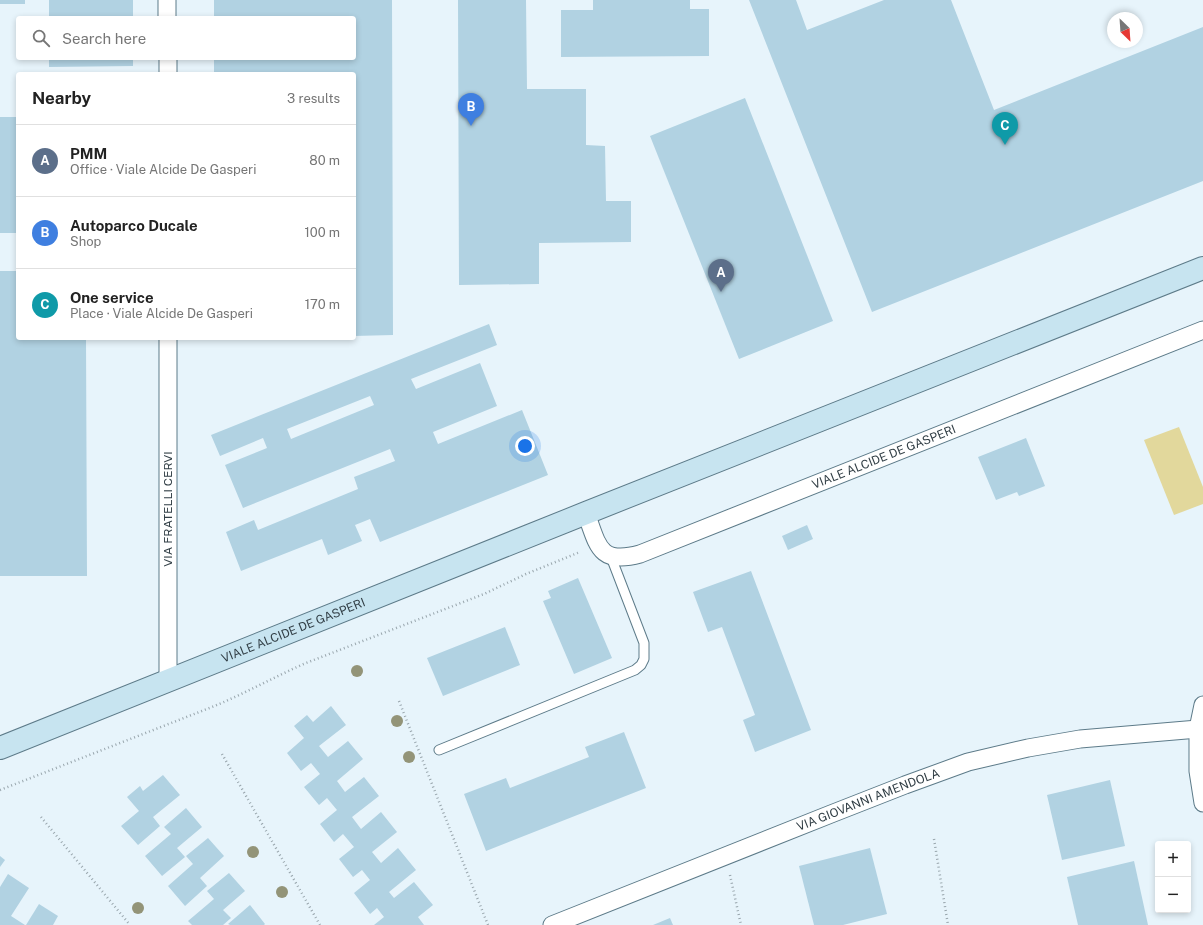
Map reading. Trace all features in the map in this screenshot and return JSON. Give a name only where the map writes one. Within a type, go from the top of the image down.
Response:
[{"type":"street","points":[[168,0],[168,16]]},
{"type":"street","points":[[168,60],[168,72]]},
{"type":"street","name":"VIALE ALCIDE DE GASPERI","points":[[0,748],[1203,268]]},
{"type":"street","name":"VIALE ALCIDE DE GASPERI","points":[[611,557],[627,558],[640,554],[1203,330]]},
{"type":"street","name":"VIA FRATELLI CERVI","points":[[168,340],[168,681]]},
{"type":"street","points":[[586,513],[598,546],[602,551],[611,557]]},
{"type":"street","points":[[1203,706],[1198,729],[1198,771],[1203,803]]},
{"type":"street","name":"VIA GIOVANNI AMENDOLA","points":[[552,925],[861,802],[968,762],[1028,748],[1080,739],[1198,729]]},
{"type":"lane","points":[[439,750],[635,670],[641,665],[644,659],[644,643],[611,557]]},
{"type":"path","points":[[399,701],[488,925]]},
{"type":"path","points":[[222,754],[320,925]]},
{"type":"path","points":[[41,817],[130,925]]},
{"type":"path","points":[[934,839],[948,925]]},
{"type":"path","points":[[729,873],[741,925]]},
{"type":"shaded area","points":[[1179,427],[1203,487],[1203,504],[1174,515],[1144,440]]},
{"type":"building","points":[[0,0],[25,0],[25,4],[0,4]]},
{"type":"building","points":[[49,0],[133,0],[133,16],[49,16]]},
{"type":"building","points":[[214,0],[392,0],[393,335],[356,336],[356,72],[214,72],[214,60],[356,60],[356,16],[214,16]]},
{"type":"building","points":[[458,0],[526,0],[527,89],[586,89],[586,145],[605,146],[606,201],[631,201],[631,242],[539,243],[539,284],[459,285]]},
{"type":"building","points":[[593,0],[690,0],[690,9],[709,9],[709,56],[561,57],[561,10],[593,10]]},
{"type":"building","points":[[749,0],[796,0],[807,30],[884,0],[951,0],[994,110],[1203,27],[1203,181],[872,312]]},
{"type":"building","points":[[49,60],[133,60],[133,66],[49,67]]},
{"type":"building","points":[[745,98],[833,321],[739,359],[650,136]]},
{"type":"building","points":[[0,117],[16,117],[16,233],[0,233]]},
{"type":"building","points":[[0,271],[16,271],[16,340],[86,340],[87,576],[0,576]]},
{"type":"building","points":[[489,324],[497,345],[411,379],[416,389],[480,363],[497,406],[433,432],[438,444],[522,410],[548,475],[380,542],[370,519],[355,525],[362,541],[328,555],[322,539],[241,571],[226,532],[254,520],[258,530],[358,489],[354,477],[395,461],[390,449],[243,508],[225,465],[267,448],[263,438],[220,456],[211,435]],"holes":[[[370,396],[374,405],[291,439],[287,429]]]},
{"type":"building","points":[[1026,438],[1045,486],[1019,496],[1017,492],[996,500],[978,457]]},
{"type":"building","points":[[807,525],[813,539],[788,550],[782,536]]},
{"type":"building","points":[[751,571],[811,730],[755,752],[743,720],[755,715],[722,627],[708,632],[693,592]]},
{"type":"building","points":[[578,578],[612,658],[574,674],[543,601],[551,598],[548,591]]},
{"type":"building","points":[[505,627],[520,665],[443,696],[427,658]]},
{"type":"building","points":[[331,706],[346,725],[319,746],[328,757],[348,741],[363,759],[337,781],[345,792],[364,777],[379,796],[352,817],[361,829],[381,812],[397,832],[372,852],[381,863],[398,848],[416,870],[389,892],[394,898],[414,882],[433,905],[418,917],[424,925],[374,925],[384,917],[377,908],[370,914],[354,893],[370,880],[362,870],[353,877],[339,859],[354,847],[343,834],[334,842],[320,824],[337,810],[327,798],[319,805],[304,787],[320,774],[311,763],[301,771],[287,753],[304,738],[294,726],[307,715],[313,722]]},
{"type":"building","points":[[624,732],[646,788],[486,851],[464,794],[506,778],[510,788],[589,757],[585,747]]},
{"type":"building","points":[[163,775],[180,795],[153,817],[160,826],[138,845],[121,826],[139,811],[127,797],[140,786],[143,791]]},
{"type":"building","points":[[1110,780],[1125,846],[1062,860],[1047,795]]},
{"type":"building","points":[[186,808],[202,827],[177,848],[185,857],[162,876],[145,856],[171,834],[164,827]]},
{"type":"building","points":[[208,838],[224,856],[200,878],[207,886],[185,906],[168,886],[193,864],[186,856]]},
{"type":"building","points":[[870,848],[887,914],[843,925],[814,925],[799,866]]},
{"type":"building","points":[[0,856],[5,860],[0,867]]},
{"type":"building","points":[[1134,861],[1148,925],[1078,925],[1067,877]]},
{"type":"building","points":[[229,873],[245,891],[223,910],[231,918],[223,925],[192,925],[188,921],[214,899],[207,891]]},
{"type":"building","points":[[8,874],[29,888],[11,916],[25,925],[0,925],[0,887]]},
{"type":"building","points":[[39,904],[58,916],[53,925],[26,925]]},
{"type":"building","points":[[250,905],[265,924],[264,925],[228,924]]},
{"type":"building","points":[[670,918],[673,925],[653,925]]},
{"type":"place","name":"Autoparco Ducale","points":[[471,126]]},
{"type":"place","name":"One service","points":[[1005,145]]},
{"type":"place","name":"PMM","points":[[721,292]]}]
